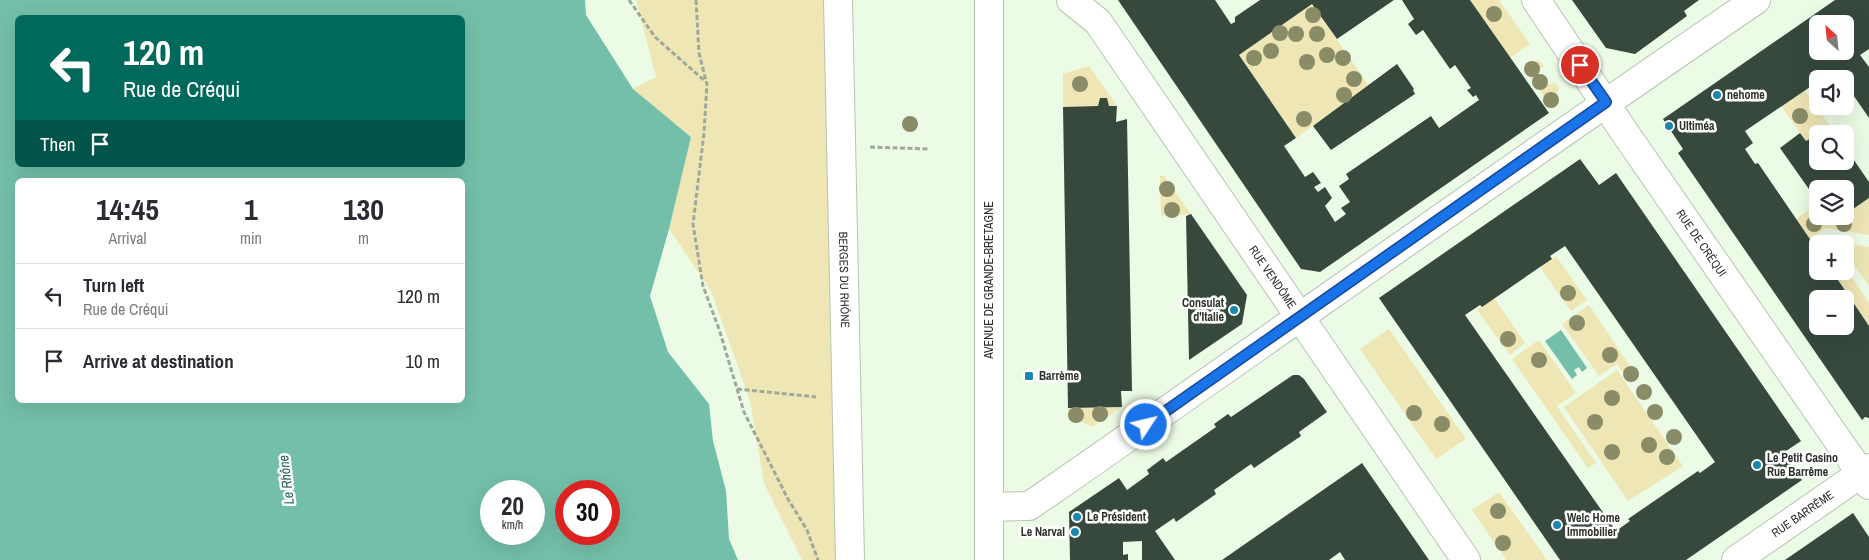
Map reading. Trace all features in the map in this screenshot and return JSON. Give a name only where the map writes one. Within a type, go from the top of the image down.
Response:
[{"type":"street","name":"BERGES DU RHÔNE","points":[[838,0],[850,560]]},
{"type":"street","name":"AVENUE DE GRANDE-BRETAGNE","points":[[989,0],[989,560]]},
{"type":"street","name":"RUE VENDÔME","points":[[1071,0],[1098,22],[1466,560]]},
{"type":"street","name":"RUE DE CRÉQUI","points":[[1536,0],[1866,476]]},
{"type":"street","points":[[989,507],[1028,506],[1301,318],[1606,102],[1756,0]]},
{"type":"street","name":"RUE BARRÊME","points":[[1736,560],[1866,476]]},
{"type":"path","points":[[629,0],[655,37],[706,83]]},
{"type":"path","points":[[696,0],[699,53],[706,83],[704,133],[693,224],[703,286],[719,329],[744,412],[788,499],[807,530],[818,560]]},
{"type":"path","points":[[875,147],[930,149]]},
{"type":"path","points":[[737,389],[819,398]]},
{"type":"shaded area","points":[[636,0],[838,0],[850,560],[802,560],[764,483],[750,401],[711,291],[669,229],[691,137],[633,89],[656,77]]},
{"type":"shaded area","points":[[1470,0],[1499,0],[1530,44],[1510,58]]},
{"type":"shaded area","points":[[1312,4],[1369,86],[1296,138],[1239,55]]},
{"type":"shaded area","points":[[1538,60],[1544,66],[1538,71],[1547,85],[1555,83],[1559,87],[1555,106],[1551,107],[1524,69]]},
{"type":"shaded area","points":[[1089,66],[1117,106],[1109,106],[1107,98],[1100,98],[1098,106],[1063,107],[1063,74]]},
{"type":"shaded area","points":[[1805,91],[1809,97],[1809,115],[1822,115],[1829,125],[1809,125],[1809,139],[1806,141],[1781,106]]},
{"type":"shaded area","points":[[1160,176],[1164,176],[1191,214],[1161,216]]},
{"type":"shaded area","points":[[1869,198],[1869,235],[1826,228],[1817,235],[1809,235],[1809,238],[1796,219],[1809,210],[1809,225],[1854,225],[1854,208]]},
{"type":"shaded area","points":[[1854,244],[1869,247],[1869,286],[1854,264]]},
{"type":"shaded area","points":[[1556,256],[1587,300],[1571,311],[1540,267]]},
{"type":"shaded area","points":[[1837,280],[1854,280],[1869,303],[1869,326],[1854,304],[1854,290],[1844,290]]},
{"type":"shaded area","points":[[1494,298],[1525,343],[1510,355],[1477,310]]},
{"type":"shaded area","points":[[1589,305],[1638,378],[1631,383],[1617,364],[1599,376],[1562,324]]},
{"type":"shaded area","points":[[1389,329],[1466,439],[1436,459],[1360,349]]},
{"type":"shaded area","points":[[1539,340],[1576,393],[1557,406],[1596,463],[1588,468],[1512,359]]},
{"type":"shaded area","points":[[1617,370],[1683,466],[1628,501],[1564,407]]},
{"type":"shaded area","points":[[1122,407],[1092,427],[1068,415],[1068,408]]},
{"type":"shaded area","points":[[1499,492],[1547,560],[1506,560],[1472,510]]},
{"type":"water","name":"Le Rhône","points":[[0,0],[585,0],[586,15],[633,89],[691,137],[669,229],[650,296],[668,352],[709,404],[713,441],[726,491],[729,539],[738,560],[0,560]]},
{"type":"water","points":[[1561,330],[1587,368],[1582,372],[1579,367],[1574,370],[1577,375],[1572,379],[1545,341]]},
{"type":"building","points":[[1118,0],[1215,0],[1231,24],[1235,22],[1235,17],[1260,0],[1394,0],[1337,39],[1312,4],[1239,55],[1296,138],[1284,146],[1305,177],[1313,172],[1321,183],[1314,187],[1318,192],[1325,187],[1332,198],[1325,206],[1335,222],[1346,214],[1341,208],[1350,202],[1339,186],[1349,179],[1346,174],[1431,116],[1439,128],[1479,100],[1476,95],[1473,97],[1467,90],[1471,88],[1455,65],[1450,69],[1423,30],[1416,35],[1408,24],[1414,19],[1402,0],[1470,0],[1549,113],[1320,272],[1301,269]]},
{"type":"building","points":[[1572,0],[1699,0],[1684,11],[1687,16],[1635,54],[1606,48]]},
{"type":"building","points":[[1835,0],[1869,0],[1869,49],[1860,55],[1869,67],[1869,118],[1854,96],[1854,70],[1809,70],[1809,88],[1745,131],[1753,143],[1745,149],[1755,164],[1758,163],[1809,238],[1809,280],[1838,280],[1845,290],[1809,290],[1809,335],[1854,335],[1854,304],[1869,326],[1869,418],[1865,417],[1862,420],[1678,153],[1683,149],[1663,119],[1809,18],[1809,60],[1854,60],[1854,15],[1813,15]]},
{"type":"building","points":[[1397,64],[1414,89],[1415,94],[1331,150],[1313,126]]},
{"type":"building","points":[[1100,98],[1107,98],[1109,106],[1117,106],[1116,122],[1127,119],[1132,391],[1121,391],[1122,407],[1068,408],[1063,107],[1098,106]]},
{"type":"building","points":[[1800,133],[1806,141],[1809,139],[1809,170],[1854,170],[1854,160],[1869,182],[1869,198],[1854,208],[1854,180],[1809,180],[1809,189],[1780,148]]},
{"type":"building","points":[[1580,159],[1599,185],[1616,173],[1801,441],[1783,453],[1802,480],[1686,560],[1560,560],[1379,298]],"holes":[[[1565,246],[1715,462],[1700,473],[1698,471],[1628,519],[1630,521],[1616,531],[1465,315],[1480,305],[1482,307],[1552,259],[1550,256]]]},
{"type":"building","points":[[1191,214],[1247,295],[1242,324],[1189,360],[1186,216]]},
{"type":"building","points":[[1293,375],[1299,375],[1304,379],[1327,412],[1299,432],[1301,436],[1254,468],[1251,464],[1214,490],[1216,494],[1176,522],[1174,518],[1155,531],[1175,560],[1142,560],[1142,541],[1123,542],[1123,555],[1128,554],[1128,560],[1070,560],[1069,512],[1119,478],[1127,490],[1149,474],[1147,470],[1163,458],[1166,462],[1216,427],[1214,424],[1228,414],[1231,417]]},
{"type":"building","points":[[1362,463],[1429,560],[1345,560],[1340,552],[1329,560],[1222,560]]},
{"type":"building","points":[[1853,513],[1869,537],[1869,560],[1785,560]]},
{"type":"place","name":"nehome","points":[[1717,95]]},
{"type":"place","name":"Ultiméa","points":[[1669,126]]},
{"type":"place","name":"Consulat d'Italie","points":[[1234,310]]},
{"type":"place","name":"Barrème","points":[[1029,376]]},
{"type":"place","name":"Le Petit Casino Rue Barrême","points":[[1757,465]]},
{"type":"place","name":"Le Président","points":[[1077,517]]},
{"type":"place","name":"Welc Home Immobilier","points":[[1557,525]]},
{"type":"place","name":"Le Narval","points":[[1075,532]]},
{"type":"route","points":[[1146,425],[1606,102],[1580,65]]}]
